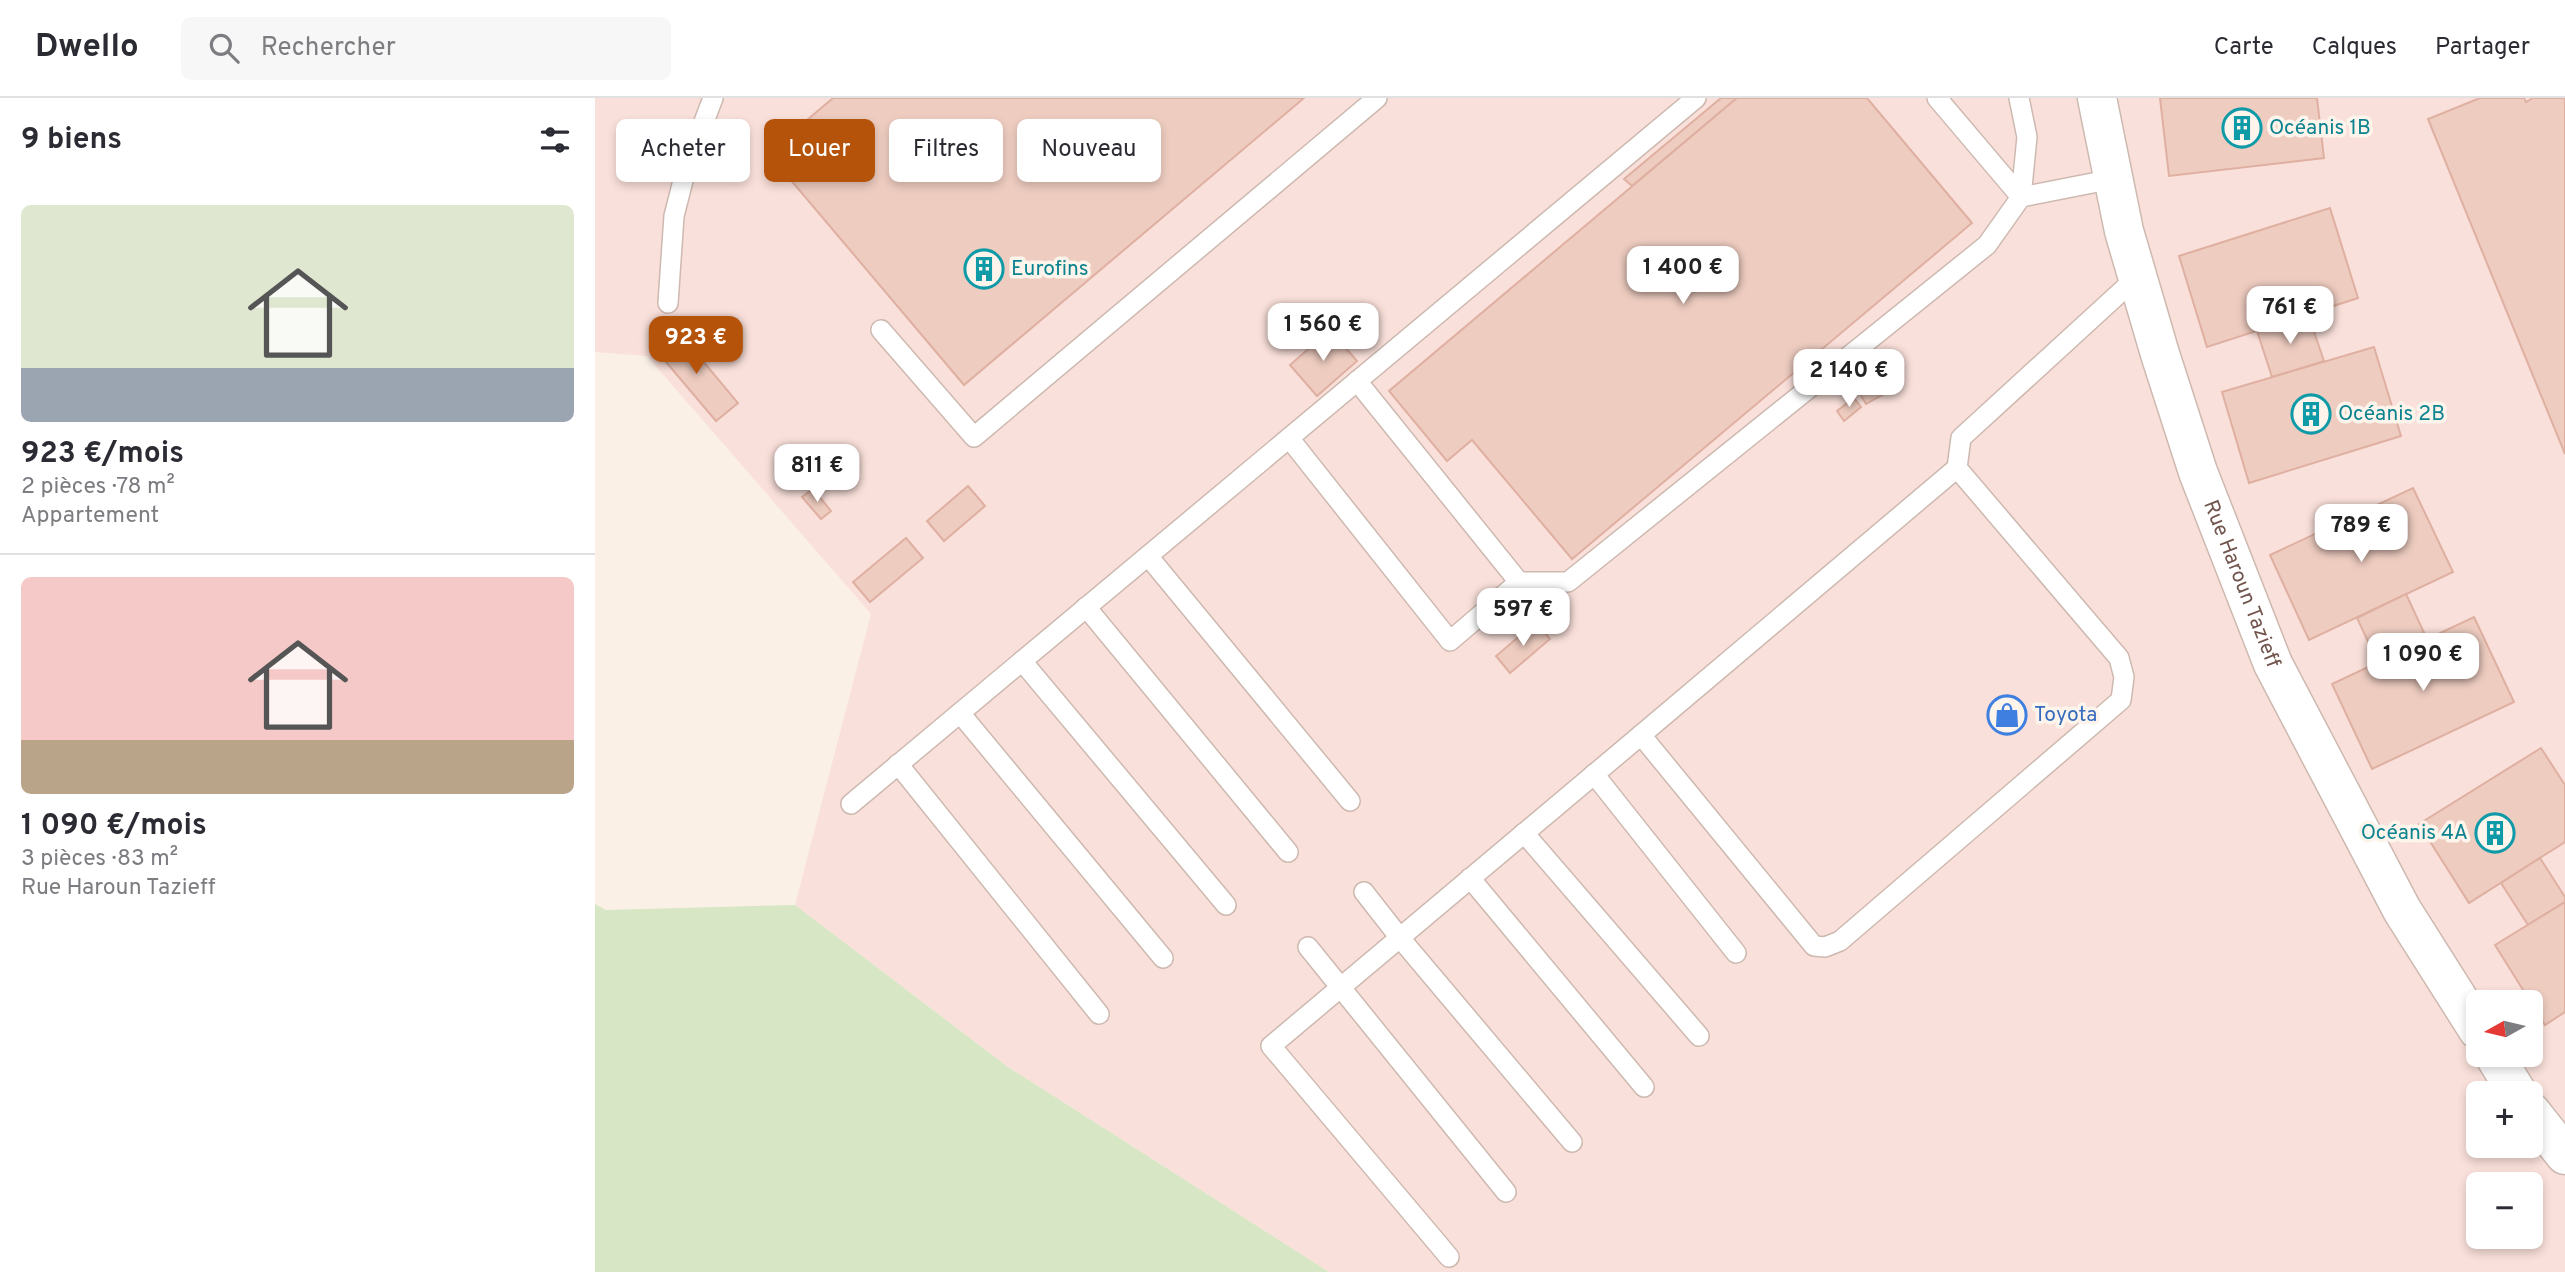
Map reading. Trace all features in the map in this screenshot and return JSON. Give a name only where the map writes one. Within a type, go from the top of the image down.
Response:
[{"type":"street","name":"Rue Haroun Tazieff","points":[[2097,98],[2124,231],[2137,277],[2198,472],[2273,664],[2403,910],[2466,1011]]},
{"type":"street","points":[[2543,1127],[2565,1155]]},
{"type":"lane","points":[[668,303],[674,216],[686,169],[713,98]]},
{"type":"lane","points":[[881,330],[974,438],[1377,98]]},
{"type":"lane","points":[[851,804],[1696,98]]},
{"type":"lane","points":[[1937,98],[2021,197]]},
{"type":"lane","points":[[1289,438],[1450,641],[1519,582],[1569,582],[1987,245],[2021,197],[2027,137],[2019,98]]},
{"type":"lane","points":[[2021,197],[2113,178]]},
{"type":"lane","points":[[1449,1256],[1271,1046],[1957,468],[1961,438],[2137,277]]},
{"type":"lane","points":[[1357,381],[1519,582]]},
{"type":"lane","points":[[1641,735],[1814,946],[1825,947],[1840,941],[2121,700],[2124,677],[2119,658],[1957,468]]},
{"type":"lane","points":[[1148,556],[1350,801]]},
{"type":"lane","points":[[1086,607],[1288,852]]},
{"type":"lane","points":[[1022,661],[1226,905]]},
{"type":"lane","points":[[960,713],[1163,958]]},
{"type":"lane","points":[[898,764],[1099,1014]]},
{"type":"lane","points":[[1594,774],[1736,953]]},
{"type":"lane","points":[[1524,833],[1699,1037]]},
{"type":"lane","points":[[1470,878],[1644,1087]]},
{"type":"lane","points":[[1364,892],[1399,938],[1572,1142]]},
{"type":"lane","points":[[1308,947],[1506,1192]]},
{"type":"shaded area","points":[[595,98],[2565,98],[2565,1272],[1329,1272],[1008,1067],[795,905],[871,614],[647,356],[595,352]]},
{"type":"green space","points":[[595,904],[606,910],[795,905],[1008,1067],[1329,1272],[595,1272]]},
{"type":"building","name":"Eurofins","points":[[833,98],[1304,98],[964,385],[792,182],[875,182],[875,119],[808,119]]},
{"type":"building","points":[[1721,98],[1737,98],[1632,186],[1624,179]]},
{"type":"building","points":[[1737,98],[1867,98],[1972,223],[1572,559],[1472,440],[1447,461],[1389,391]]},
{"type":"building","name":"Océanis 1B","points":[[2160,98],[2317,98],[2324,158],[2169,176]]},
{"type":"building","points":[[2480,98],[2524,98],[2526,102],[2533,98],[2565,98],[2565,454],[2428,119]]},
{"type":"building","points":[[2330,208],[2358,298],[2207,347],[2179,256]]},
{"type":"building","points":[[2308,314],[2324,361],[2272,377],[2257,331]]},
{"type":"building","points":[[677,330],[738,403],[716,421],[655,349]]},
{"type":"building","points":[[1330,330],[1357,361],[1317,396],[1290,365]]},
{"type":"building","name":"Océanis 2B","points":[[2374,347],[2401,436],[2249,483],[2222,392]]},
{"type":"building","points":[[1878,384],[1884,394],[1866,404],[1860,394]]},
{"type":"building","points":[[1854,398],[1861,407],[1844,421],[1837,411]]},
{"type":"building","points":[[968,486],[985,506],[944,541],[927,521]]},
{"type":"building","points":[[2413,488],[2453,572],[2309,640],[2270,555]]},
{"type":"building","points":[[813,489],[831,511],[821,519],[802,497]]},
{"type":"building","points":[[906,538],[923,558],[870,602],[853,582]]},
{"type":"building","points":[[2406,594],[2427,639],[2378,663],[2357,618]]},
{"type":"building","points":[[2474,617],[2514,702],[2372,769],[2332,684]]},
{"type":"building","points":[[1536,622],[1550,639],[1510,673],[1496,656]]},
{"type":"building","name":"Océanis 4A","points":[[2541,748],[2565,785],[2565,842],[2469,903],[2419,824]]},
{"type":"building","points":[[2540,858],[2565,897],[2565,902],[2528,925],[2501,883]]},
{"type":"building","points":[[2565,902],[2565,1012],[2545,1025],[2543,990],[2523,990],[2495,945]]},
{"type":"place","name":"Océanis 1B","points":[[2242,128]]},
{"type":"place","name":"Eurofins","points":[[984,269]]},
{"type":"place","name":"Océanis 2B","points":[[2311,414]]},
{"type":"place","name":"Toyota","points":[[2007,715]]},
{"type":"place","name":"Océanis 4A","points":[[2495,833]]}]
